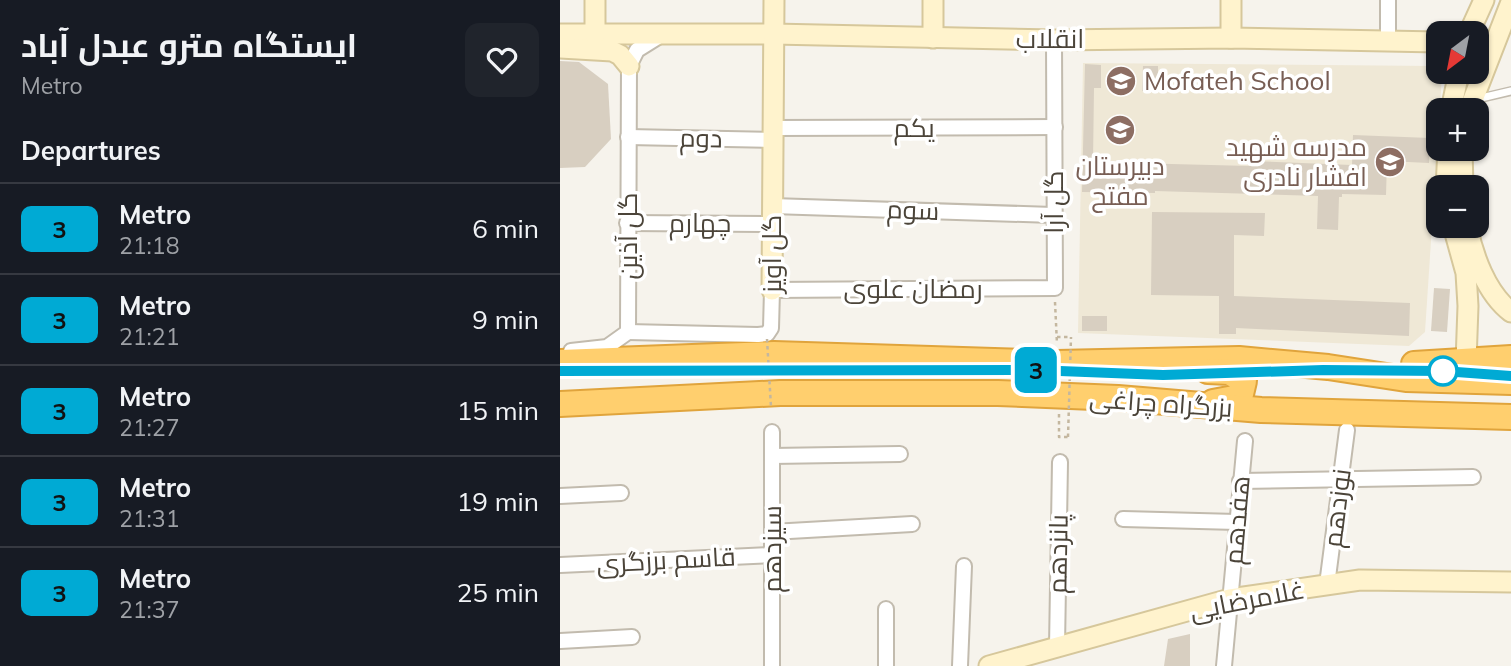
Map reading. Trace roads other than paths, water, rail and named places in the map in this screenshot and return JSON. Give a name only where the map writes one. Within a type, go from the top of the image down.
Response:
[{"type":"highway","name":"بزرگراه چراغی","points":[[560,362],[774,354],[1058,363],[1239,359],[1328,367],[1406,379],[1511,382]]},
{"type":"highway","points":[[1328,367],[1511,358]]},
{"type":"highway","points":[[1126,362],[1155,368],[1229,372],[1244,381],[1241,394],[1234,398],[1195,405]]},
{"type":"highway","name":"بزرگراه چراغی","points":[[560,404],[780,393],[998,394],[1261,410],[1511,417]]},
{"type":"street","points":[[595,0],[595,36]]},
{"type":"street","name":"گل آویز","points":[[628,332],[758,335],[766,334],[771,328],[774,0]]},
{"type":"street","points":[[933,0],[933,38]]},
{"type":"street","points":[[1231,0],[1231,38]]},
{"type":"street","points":[[1388,0],[1388,41]]},
{"type":"street","points":[[1474,21],[1484,0]]},
{"type":"street","points":[[1489,45],[1505,33],[1511,2]]},
{"type":"street","name":"انقلاب","points":[[560,34],[1426,42]]},
{"type":"street","points":[[560,48],[612,51],[620,55],[629,66],[637,50],[661,35]]},
{"type":"street","name":"گل آرا","points":[[1054,40],[1055,288]]},
{"type":"street","name":"گل آذین","points":[[628,332],[629,66]]},
{"type":"street","name":"یکم","points":[[773,134],[1055,127]]},
{"type":"street","name":"دوم","points":[[628,137],[773,134]]},
{"type":"street","name":"سوم","points":[[772,215],[1053,215]]},
{"type":"street","name":"چهارم","points":[[627,223],[772,215]]},
{"type":"street","points":[[1456,238],[1466,274],[1466,362]]},
{"type":"street","points":[[1470,238],[1486,279],[1503,306],[1511,312]]},
{"type":"street","name":"رمضان علوی","points":[[772,290],[1055,288]]},
{"type":"street","points":[[560,352],[607,347],[628,332]]},
{"type":"street","name":"نوزدهم","points":[[1327,585],[1347,430]]},
{"type":"street","name":"سیزدهم","points":[[772,432],[772,666]]},
{"type":"street","name":"هفدهم","points":[[1224,666],[1245,441]]},
{"type":"street","points":[[772,456],[901,454]]},
{"type":"street","name":"پانزدهم","points":[[1057,647],[1060,462]]},
{"type":"street","points":[[1240,481],[1473,477]]},
{"type":"street","points":[[560,496],[621,493]]},
{"type":"street","points":[[1123,519],[1237,522]]},
{"type":"street","points":[[772,532],[912,524]]},
{"type":"street","name":"قاسم برزگری","points":[[560,565],[772,555]]},
{"type":"street","points":[[960,666],[964,566]]},
{"type":"street","name":"غلامرضایی","points":[[999,665],[1230,599],[1360,580],[1511,582]]},
{"type":"street","points":[[886,609],[886,666]]},
{"type":"street","points":[[560,641],[632,637]]},
{"type":"lane","points":[[1489,99],[1511,91]]},
{"type":"metro line","name":"3","points":[[560,371],[1034,370],[1163,375],[1323,370],[1443,371],[1511,376]]},
{"type":"place","name":"Mofateh School","points":[[1121,81]]},
{"type":"place","name":"دبیرستان مفتح","points":[[1120,130]]},
{"type":"place","name":"مدرسه شهید افشار نادری","points":[[1390,162]]}]
